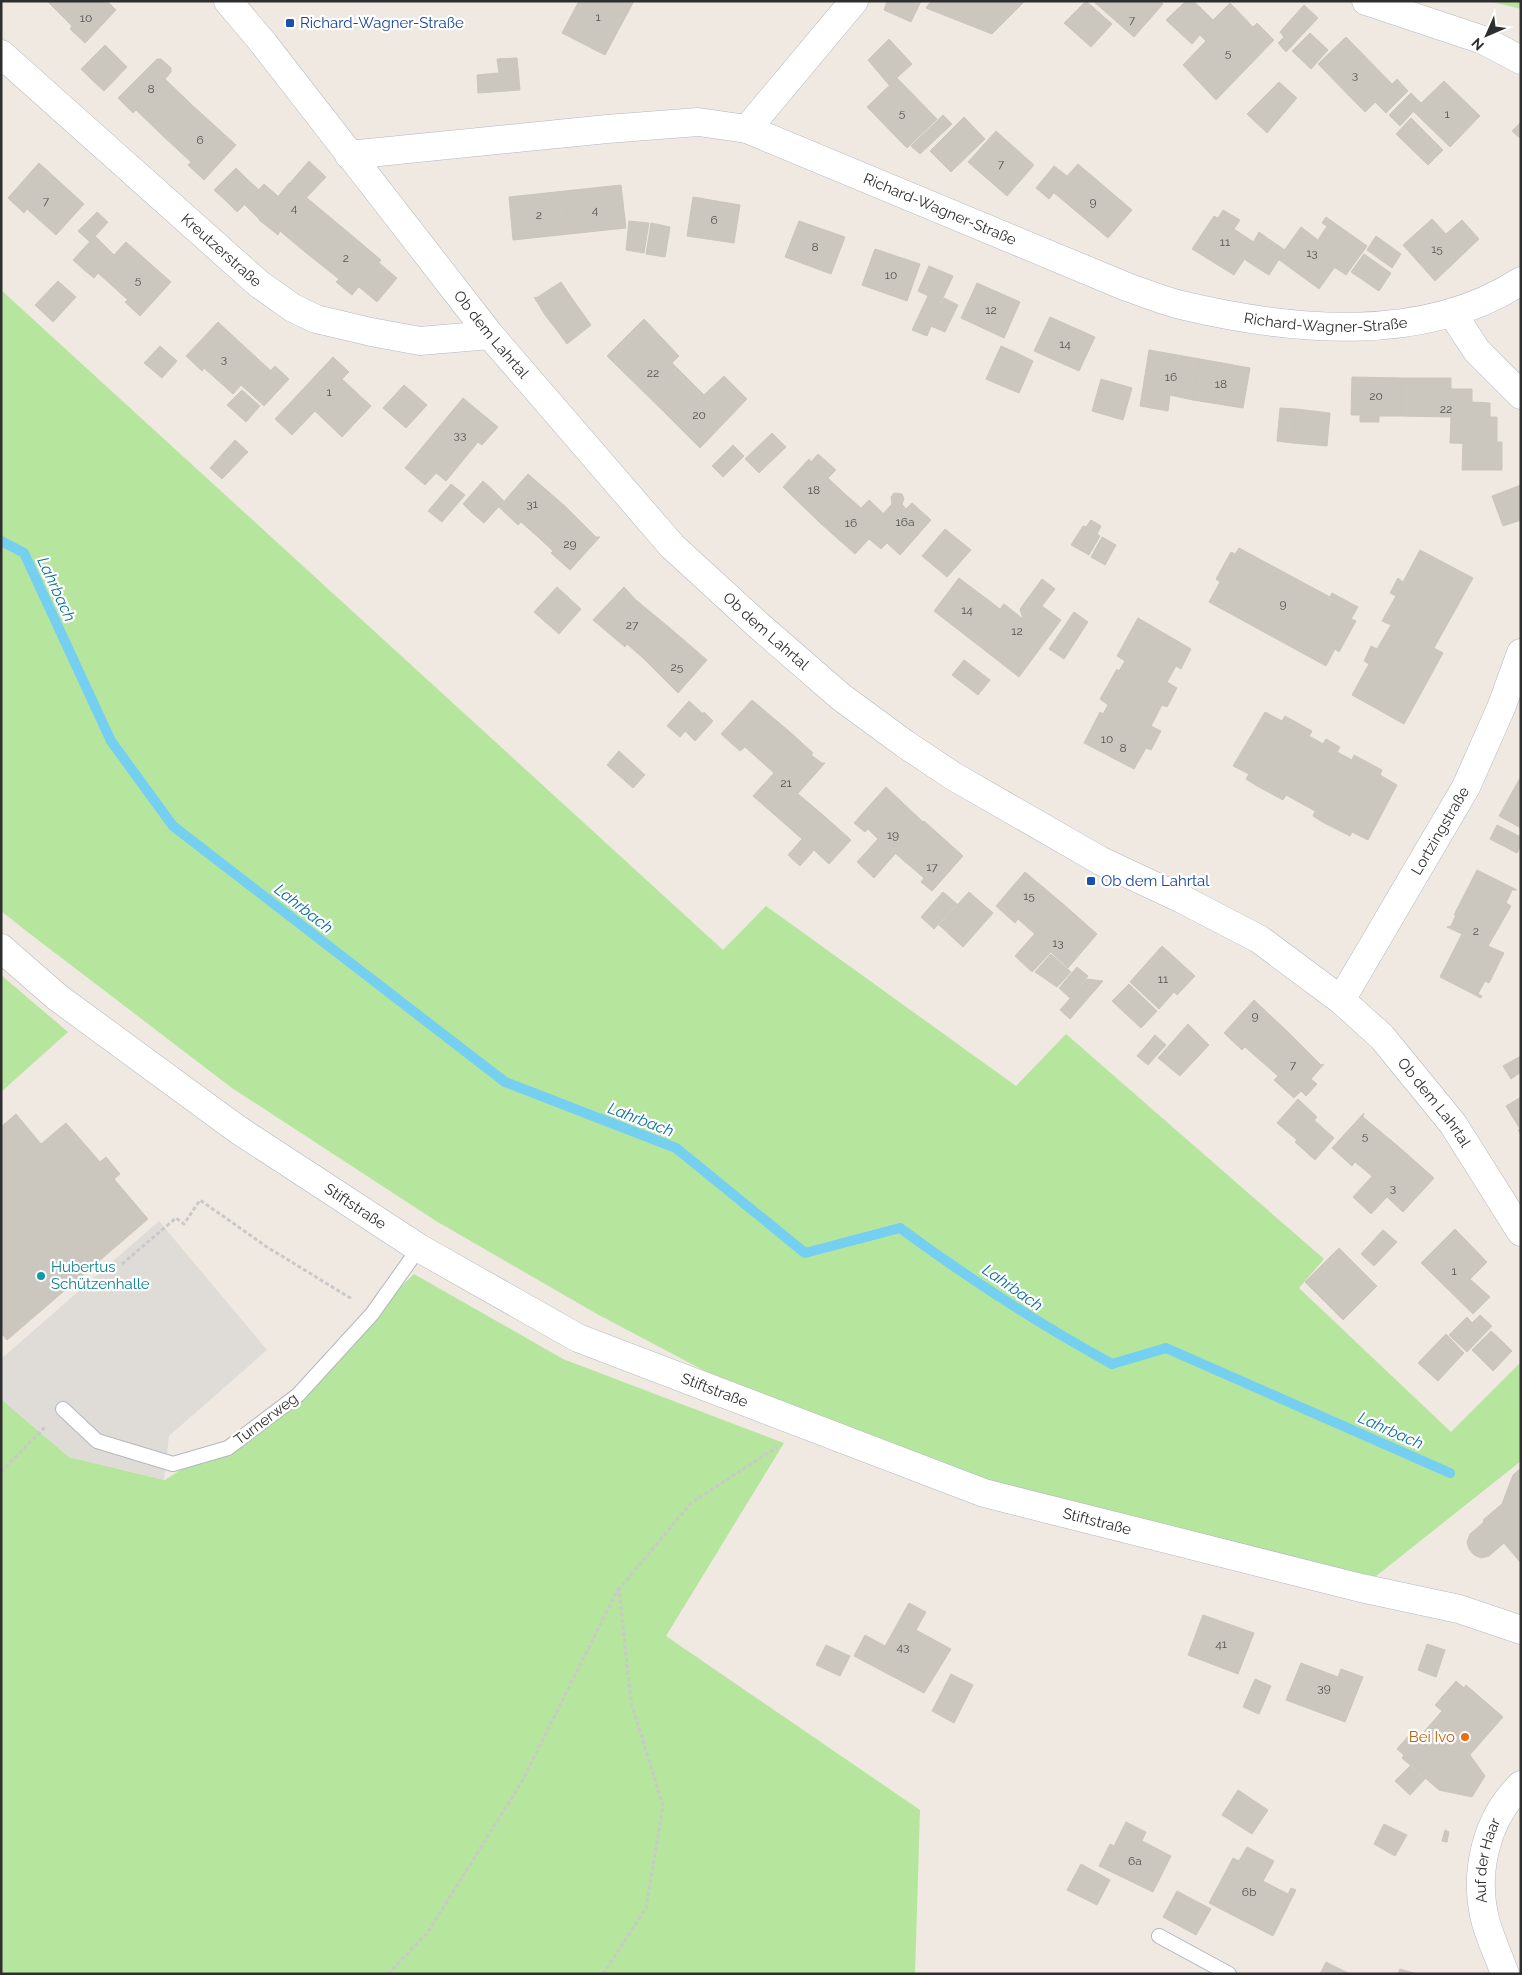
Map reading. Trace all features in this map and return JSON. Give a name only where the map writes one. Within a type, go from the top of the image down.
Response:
[{"type":"street","name":"Ob dem Lahrtal","points":[[228,1],[264,44],[490,336],[672,546],[757,624],[841,697],[905,744],[953,776],[1101,862],[1180,898],[1259,939],[1341,1000],[1382,1037],[1453,1124],[1521,1232]]},
{"type":"street","points":[[1366,1],[1483,40],[1521,60]]},
{"type":"street","points":[[747,129],[852,2]]},
{"type":"street","name":"Kreutzerstraße","points":[[1,54],[259,284],[293,308],[316,319],[420,341],[490,336]]},
{"type":"street","name":"Richard-Wagner-Straße","points":[[349,155],[608,129],[698,122],[747,129],[1127,287],[1180,305],[1255,319],[1324,326],[1386,326],[1452,313],[1501,294],[1521,281]]},
{"type":"street","points":[[1452,313],[1477,351],[1521,395]]},
{"type":"street","name":"Lortzingstraße","points":[[1341,1000],[1466,787],[1501,708],[1521,653]]},
{"type":"street","name":"Stiftstraße","points":[[1,948],[57,997],[237,1129],[418,1248],[578,1338],[984,1493],[1361,1588],[1459,1609],[1521,1630]]},
{"type":"street","name":"Auf der Haar","points":[[1504,1974],[1486,1922],[1481,1890],[1487,1838],[1495,1819],[1510,1796],[1521,1785]]},
{"type":"lane","name":"Turnerweg","points":[[63,1409],[97,1441],[173,1464],[228,1448],[298,1395],[372,1314],[418,1248]]},
{"type":"lane","points":[[1159,1936],[1229,1974]]},
{"type":"path","points":[[122,1264],[176,1218],[184,1224],[200,1200],[266,1247],[347,1296],[372,1314]]},
{"type":"path","points":[[1,1472],[63,1409]]},
{"type":"path","points":[[388,1974],[428,1932],[521,1782],[619,1589],[691,1503],[809,1426]]},
{"type":"path","points":[[603,1974],[646,1908],[662,1806],[631,1702],[619,1589]]},
{"type":"green space","points":[[1489,1],[1521,1],[1521,9]]},
{"type":"green space","points":[[1,290],[723,950],[766,906],[1016,1086],[1066,1034],[1324,1259],[1299,1288],[1451,1432],[1521,1362],[1521,1461],[1361,1588],[984,1493],[809,1426],[597,1314],[436,1221],[232,1088],[25,930],[1,911]]},
{"type":"green space","points":[[1,975],[68,1032],[1,1092]]},
{"type":"green space","points":[[414,1274],[563,1359],[784,1443],[666,1636],[920,1810],[915,1974],[1,1974],[1,1399],[69,1457],[165,1480],[298,1395],[372,1314]]},
{"type":"shaded area","points":[[159,1221],[267,1350],[169,1436],[164,1480],[69,1457],[1,1399],[1,1359]]},
{"type":"building","points":[[47,1],[107,1],[116,10],[85,43],[70,29],[72,26]]},
{"type":"building","points":[[579,1],[634,1],[605,55],[562,33]]},
{"type":"building","points":[[887,1],[921,1],[911,22],[884,10]]},
{"type":"building","points":[[931,1],[1025,1],[992,34],[926,8]]},
{"type":"building","points":[[1086,1],[1112,24],[1091,47],[1064,23]]},
{"type":"building","points":[[1093,1],[1160,1],[1163,4],[1134,37]]},
{"type":"building","points":[[1186,1],[1193,1],[1202,9],[1179,32],[1166,20]]},
{"type":"building","points":[[1230,3],[1253,27],[1257,23],[1274,40],[1216,100],[1183,65],[1206,41],[1199,34]]},
{"type":"building","points":[[1304,5],[1318,18],[1286,52],[1278,43],[1284,37],[1280,32]]},
{"type":"building","points":[[1202,9],[1213,20],[1192,44],[1179,32]]},
{"type":"building","points":[[1310,33],[1328,50],[1311,69],[1292,51]]},
{"type":"building","points":[[1346,37],[1393,85],[1365,112],[1318,64]]},
{"type":"building","points":[[889,39],[912,64],[889,85],[868,60]]},
{"type":"building","points":[[105,45],[116,56],[92,80],[81,69]]},
{"type":"building","points":[[116,56],[127,67],[104,91],[92,80]]},
{"type":"building","points":[[517,58],[520,90],[478,93],[477,75],[499,73],[497,59]]},
{"type":"building","points":[[157,59],[161,59],[171,68],[171,72],[165,79],[192,105],[163,136],[136,110],[133,113],[118,98]]},
{"type":"building","points":[[897,78],[937,119],[907,148],[867,107]]},
{"type":"building","points":[[1397,79],[1408,91],[1386,113],[1375,102]]},
{"type":"building","points":[[1444,81],[1480,116],[1450,147],[1413,111]]},
{"type":"building","points":[[1279,82],[1297,98],[1267,133],[1247,114]]},
{"type":"building","points":[[1411,93],[1421,103],[1400,126],[1389,115]]},
{"type":"building","points":[[192,105],[236,145],[204,180],[188,165],[191,162],[163,136]]},
{"type":"building","points":[[943,115],[952,124],[920,154],[911,146]]},
{"type":"building","points":[[964,117],[985,139],[951,172],[930,151]]},
{"type":"building","points":[[1411,118],[1443,150],[1428,165],[1396,134]]},
{"type":"building","points":[[1521,122],[1521,139],[1512,131]]},
{"type":"building","points":[[996,131],[1034,165],[1007,196],[968,162]]},
{"type":"building","points":[[309,161],[326,177],[307,197],[290,183]]},
{"type":"building","points":[[39,163],[84,204],[56,235],[27,209],[24,213],[8,198]]},
{"type":"building","points":[[1078,164],[1132,210],[1108,238],[1053,192]]},
{"type":"building","points":[[1054,166],[1067,176],[1049,199],[1036,188]]},
{"type":"building","points":[[236,168],[247,179],[226,201],[214,190]]},
{"type":"building","points":[[247,179],[259,190],[237,212],[226,201]]},
{"type":"building","points":[[289,183],[337,223],[310,256],[280,231],[278,235],[259,220]]},
{"type":"building","points":[[264,184],[279,197],[260,220],[245,205]]},
{"type":"building","points":[[621,185],[626,228],[569,234],[565,191]]},
{"type":"building","points":[[565,191],[569,234],[513,240],[509,197]]},
{"type":"building","points":[[693,197],[740,205],[734,243],[687,236]]},
{"type":"building","points":[[1223,210],[1240,220],[1234,229],[1255,243],[1234,275],[1192,249],[1214,216],[1218,218]]},
{"type":"building","points":[[97,212],[108,222],[90,242],[78,231]]},
{"type":"building","points":[[1326,217],[1353,236],[1340,256],[1342,257],[1319,289],[1278,259],[1301,227],[1318,240],[1327,226],[1322,223]]},
{"type":"building","points":[[1432,219],[1446,234],[1462,220],[1479,239],[1435,281],[1403,245]]},
{"type":"building","points":[[629,221],[649,223],[644,253],[626,250]]},
{"type":"building","points":[[799,221],[845,237],[831,274],[785,257]]},
{"type":"building","points":[[337,223],[381,260],[352,295],[336,282],[339,279],[310,256]]},
{"type":"building","points":[[651,223],[670,227],[665,257],[646,254]]},
{"type":"building","points":[[1259,232],[1273,242],[1256,267],[1244,259]]},
{"type":"building","points":[[95,236],[106,247],[84,270],[73,260]]},
{"type":"building","points":[[1353,236],[1367,246],[1346,275],[1334,267]]},
{"type":"building","points":[[1376,236],[1401,254],[1392,268],[1367,250]]},
{"type":"building","points":[[126,242],[171,282],[140,316],[125,302],[128,300],[98,273],[94,278],[84,270],[106,247],[114,255]]},
{"type":"building","points":[[1273,242],[1285,250],[1269,275],[1256,267]]},
{"type":"building","points":[[875,249],[920,264],[907,301],[862,285]]},
{"type":"building","points":[[1364,254],[1391,273],[1379,291],[1351,272]]},
{"type":"building","points":[[379,263],[397,278],[377,302],[359,287]]},
{"type":"building","points":[[929,266],[953,276],[941,302],[918,291]]},
{"type":"building","points":[[58,281],[76,297],[53,322],[35,305]]},
{"type":"building","points":[[561,282],[571,297],[545,315],[534,297],[536,298]]},
{"type":"building","points":[[977,283],[1020,302],[1004,338],[961,318]]},
{"type":"building","points":[[928,296],[941,303],[927,336],[912,330]]},
{"type":"building","points":[[571,297],[581,311],[556,329],[545,315]]},
{"type":"building","points":[[944,298],[958,305],[945,332],[931,326]]},
{"type":"building","points":[[581,311],[591,325],[567,344],[556,329]]},
{"type":"building","points":[[1050,317],[1095,337],[1079,371],[1034,351]]},
{"type":"building","points":[[644,319],[679,356],[672,363],[691,382],[663,411],[607,356]]},
{"type":"building","points":[[218,322],[271,371],[250,393],[241,385],[233,394],[204,368],[202,371],[186,356]]},
{"type":"building","points":[[160,346],[177,361],[162,378],[144,363]]},
{"type":"building","points":[[1001,346],[1017,353],[1002,386],[986,379]]},
{"type":"building","points":[[1149,350],[1200,359],[1193,400],[1170,395],[1168,411],[1140,406]]},
{"type":"building","points":[[1017,353],[1033,361],[1019,393],[1002,386]]},
{"type":"building","points":[[333,357],[349,372],[342,379],[371,406],[342,437],[315,411],[292,435],[275,419]]},
{"type":"building","points":[[1200,359],[1250,368],[1243,408],[1193,400]]},
{"type":"building","points":[[275,366],[289,379],[264,406],[250,393]]},
{"type":"building","points":[[724,376],[747,399],[700,448],[663,411],[691,382],[704,395]]},
{"type":"building","points":[[1352,377],[1401,378],[1401,416],[1379,416],[1379,422],[1360,422],[1360,415],[1351,415]]},
{"type":"building","points":[[1401,378],[1451,378],[1451,389],[1472,389],[1472,402],[1490,403],[1490,417],[1497,417],[1497,444],[1450,443],[1451,417],[1401,416]]},
{"type":"building","points":[[1101,379],[1132,388],[1123,420],[1092,411]]},
{"type":"building","points":[[404,385],[427,405],[406,428],[383,408]]},
{"type":"building","points":[[242,390],[260,406],[246,422],[227,405]]},
{"type":"building","points":[[463,398],[498,427],[482,445],[478,442],[446,481],[436,473],[425,485],[405,468]]},
{"type":"building","points":[[1280,408],[1296,409],[1293,443],[1277,441]]},
{"type":"building","points":[[1296,409],[1330,413],[1327,446],[1293,443]]},
{"type":"building","points":[[772,433],[786,447],[759,473],[745,459]]},
{"type":"building","points":[[235,440],[248,452],[222,479],[210,468]]},
{"type":"building","points":[[1502,442],[1502,470],[1462,470],[1463,443]]},
{"type":"building","points":[[733,445],[744,456],[723,477],[712,466]]},
{"type":"building","points":[[818,454],[836,470],[828,478],[845,494],[819,522],[783,487],[809,459],[811,462]]},
{"type":"building","points":[[528,474],[565,506],[538,537],[521,522],[518,525],[499,507]]},
{"type":"building","points":[[483,481],[492,489],[471,512],[463,504]]},
{"type":"building","points":[[451,484],[465,495],[442,522],[428,511]]},
{"type":"building","points":[[1521,485],[1521,520],[1503,526],[1492,496]]},
{"type":"building","points":[[492,489],[504,501],[484,523],[471,512]]},
{"type":"building","points":[[894,493],[902,494],[904,499],[902,504],[906,509],[912,503],[931,520],[900,555],[887,543],[881,549],[869,539],[887,517],[883,514],[892,504],[891,497]]},
{"type":"building","points":[[845,494],[861,508],[869,500],[887,517],[855,554],[819,522]]},
{"type":"building","points":[[565,506],[596,537],[600,537],[570,570],[551,553],[553,551],[538,537]]},
{"type":"building","points":[[1091,520],[1101,526],[1097,534],[1100,536],[1089,555],[1071,545],[1083,526],[1086,527]]},
{"type":"building","points":[[945,529],[971,550],[947,577],[922,556]]},
{"type":"building","points":[[1102,537],[1116,545],[1105,565],[1091,557]]},
{"type":"building","points":[[1239,548],[1330,597],[1332,593],[1358,607],[1351,619],[1356,621],[1339,652],[1335,649],[1326,666],[1209,602],[1220,582],[1216,579],[1231,552],[1235,554]]},
{"type":"building","points":[[1420,550],[1473,578],[1434,648],[1443,653],[1404,724],[1352,695],[1369,664],[1364,661],[1371,646],[1377,649],[1391,625],[1382,621],[1396,596],[1390,593],[1398,578],[1403,582]]},
{"type":"building","points":[[959,578],[1000,609],[974,642],[934,611]]},
{"type":"building","points":[[1042,579],[1055,589],[1042,606],[1061,620],[1019,677],[974,642],[1004,604],[1023,619],[1020,609]]},
{"type":"building","points":[[557,587],[581,609],[559,634],[534,612]]},
{"type":"building","points":[[624,587],[636,600],[671,629],[644,659],[627,644],[625,647],[593,620]]},
{"type":"building","points":[[1074,612],[1088,622],[1064,659],[1049,649]]},
{"type":"building","points":[[1138,618],[1191,649],[1181,669],[1176,666],[1167,682],[1177,688],[1167,707],[1162,705],[1151,726],[1161,731],[1151,750],[1146,748],[1134,769],[1084,743],[1100,712],[1103,714],[1108,705],[1100,699],[1117,669],[1119,671],[1125,661],[1117,656]]},
{"type":"building","points":[[671,629],[707,660],[678,693],[644,659]]},
{"type":"building","points":[[964,660],[990,680],[978,695],[952,675]]},
{"type":"building","points":[[752,700],[790,732],[763,763],[745,747],[740,751],[721,734]]},
{"type":"building","points":[[689,701],[702,713],[680,737],[667,726]]},
{"type":"building","points":[[704,712],[713,721],[695,741],[685,731]]},
{"type":"building","points":[[1265,712],[1282,721],[1285,716],[1312,731],[1309,736],[1323,744],[1326,739],[1340,747],[1337,752],[1352,760],[1354,755],[1382,770],[1380,775],[1397,785],[1368,840],[1352,832],[1350,836],[1324,823],[1313,816],[1315,811],[1286,795],[1283,800],[1257,786],[1246,779],[1249,774],[1233,766]]},
{"type":"building","points":[[790,732],[813,753],[811,755],[825,763],[777,817],[753,796],[774,773],[763,763]]},
{"type":"building","points":[[619,751],[645,775],[633,788],[607,765]]},
{"type":"building","points":[[1521,779],[1521,828],[1499,816]]},
{"type":"building","points":[[886,787],[923,822],[874,878],[857,862],[878,839],[868,829],[865,832],[854,823]]},
{"type":"building","points":[[798,794],[823,815],[802,839],[777,817]]},
{"type":"building","points":[[823,815],[851,840],[829,864],[802,839]]},
{"type":"building","points":[[924,821],[963,856],[932,891],[921,882],[924,878],[896,854]]},
{"type":"building","points":[[1497,825],[1521,837],[1521,845],[1517,853],[1490,839]]},
{"type":"building","points":[[802,839],[814,850],[800,866],[788,855]]},
{"type":"building","points":[[1477,870],[1517,890],[1512,890],[1506,903],[1511,906],[1488,946],[1504,953],[1489,983],[1485,981],[1478,994],[1482,996],[1481,998],[1440,977],[1462,934],[1447,927],[1451,926],[1456,915],[1454,915]]},
{"type":"building","points":[[1025,872],[1062,903],[1035,934],[1018,919],[1015,923],[996,906]]},
{"type":"building","points":[[943,892],[957,904],[934,929],[921,917]]},
{"type":"building","points":[[969,892],[993,913],[963,947],[939,925]]},
{"type":"building","points":[[1062,903],[1097,934],[1068,968],[1051,952],[1032,972],[1015,956]]},
{"type":"building","points":[[1162,946],[1195,976],[1177,995],[1174,992],[1159,1009],[1130,982]]},
{"type":"building","points":[[1051,954],[1071,972],[1057,987],[1035,972]]},
{"type":"building","points":[[1077,967],[1088,976],[1070,998],[1059,988]]},
{"type":"building","points":[[1087,979],[1103,981],[1070,1019],[1060,1010]]},
{"type":"building","points":[[1129,984],[1157,1011],[1141,1028],[1112,1001]]},
{"type":"building","points":[[1254,1000],[1288,1032],[1261,1061],[1245,1047],[1242,1050],[1224,1033]]},
{"type":"building","points":[[1188,1024],[1209,1045],[1180,1076],[1158,1058]]},
{"type":"building","points":[[1288,1032],[1321,1065],[1324,1064],[1311,1079],[1317,1084],[1306,1096],[1301,1091],[1294,1098],[1274,1080],[1278,1076],[1261,1061]]},
{"type":"building","points":[[1155,1035],[1166,1045],[1148,1065],[1137,1056]]},
{"type":"building","points":[[1521,1056],[1521,1072],[1511,1079],[1503,1066]]},
{"type":"building","points":[[1521,1097],[1521,1135],[1518,1130],[1520,1129],[1506,1106]]},
{"type":"building","points":[[1298,1099],[1317,1117],[1297,1140],[1277,1123]]},
{"type":"building","points":[[1364,1113],[1363,1117],[1399,1147],[1372,1176],[1355,1162],[1352,1166],[1332,1148]]},
{"type":"building","name":"Hubertus Schützenhalle","points":[[16,1114],[41,1144],[66,1123],[100,1162],[106,1157],[120,1174],[114,1179],[148,1219],[7,1340],[1,1333],[1,1127]]},
{"type":"building","points":[[1314,1120],[1334,1138],[1315,1160],[1295,1142]]},
{"type":"building","points":[[1399,1147],[1434,1178],[1403,1212],[1387,1197],[1371,1214],[1353,1197]]},
{"type":"building","points":[[1455,1229],[1487,1262],[1470,1279],[1490,1297],[1473,1314],[1421,1263]]},
{"type":"building","points":[[1383,1230],[1397,1242],[1374,1266],[1361,1254]]},
{"type":"building","points":[[1339,1248],[1377,1286],[1343,1320],[1305,1282]]},
{"type":"building","points":[[1480,1315],[1492,1326],[1467,1352],[1449,1335],[1467,1317],[1472,1323]]},
{"type":"building","points":[[1491,1331],[1502,1341],[1482,1360],[1472,1350]]},
{"type":"building","points":[[1446,1334],[1464,1353],[1438,1381],[1418,1363]]},
{"type":"building","points":[[1502,1341],[1512,1351],[1493,1371],[1482,1360]]},
{"type":"building","points":[[1521,1468],[1521,1563],[1504,1543],[1489,1556],[1481,1558],[1474,1555],[1469,1549],[1467,1542],[1470,1534],[1502,1504],[1513,1475]]},
{"type":"building","points":[[909,1603],[926,1612],[916,1630],[951,1649],[924,1693],[854,1656],[865,1635],[885,1646]]},
{"type":"building","points":[[1203,1615],[1254,1633],[1238,1674],[1188,1655]]},
{"type":"building","points":[[1427,1644],[1445,1650],[1436,1677],[1418,1670]]},
{"type":"building","points":[[826,1645],[850,1656],[840,1676],[816,1665]]},
{"type":"building","points":[[1301,1663],[1338,1677],[1341,1669],[1363,1677],[1345,1722],[1286,1700]]},
{"type":"building","points":[[951,1674],[973,1685],[954,1723],[932,1711]]},
{"type":"building","points":[[1255,1679],[1271,1686],[1259,1714],[1243,1707]]},
{"type":"building","points":[[1456,1681],[1464,1688],[1466,1685],[1503,1717],[1439,1790],[1402,1758],[1404,1755],[1397,1749],[1410,1734],[1417,1740],[1442,1711],[1435,1705]]},
{"type":"building","points":[[1470,1755],[1485,1776],[1472,1797],[1439,1790]]},
{"type":"building","points":[[1410,1766],[1425,1779],[1410,1795],[1395,1781]]},
{"type":"building","points":[[1238,1790],[1268,1810],[1252,1834],[1222,1815]]},
{"type":"building","points":[[1126,1822],[1146,1832],[1142,1841],[1171,1856],[1153,1892],[1099,1866],[1110,1844],[1114,1846]]},
{"type":"building","points":[[1384,1824],[1407,1835],[1395,1856],[1374,1844]]},
{"type":"building","points":[[1445,1830],[1449,1832],[1447,1842],[1442,1841]]},
{"type":"building","points":[[1247,1847],[1274,1861],[1263,1881],[1288,1894],[1291,1888],[1296,1890],[1273,1936],[1209,1903],[1233,1858],[1239,1861]]},
{"type":"building","points":[[1081,1864],[1110,1880],[1097,1905],[1067,1890]]},
{"type":"building","points":[[1177,1891],[1211,1909],[1196,1935],[1163,1917]]},
{"type":"building","points":[[1326,1962],[1350,1974],[1320,1974]]},
{"type":"building","points":[[1400,1969],[1417,1974],[1398,1974]]},
{"type":"waterway","name":"Lahrbach","points":[[1,541],[24,553],[111,741],[173,826],[505,1082],[676,1148],[805,1253],[900,1228],[951,1265],[1003,1299],[1112,1364],[1166,1348],[1450,1473]]},
{"type":"place","name":"Richard-Wagner-Straße","points":[[290,23]]},
{"type":"place","name":"Ob dem Lahrtal","points":[[1091,881]]},
{"type":"place","name":"Hubertus Schützenhalle","points":[[41,1276]]},
{"type":"place","name":"Bei Ivo","points":[[1465,1737]]}]
